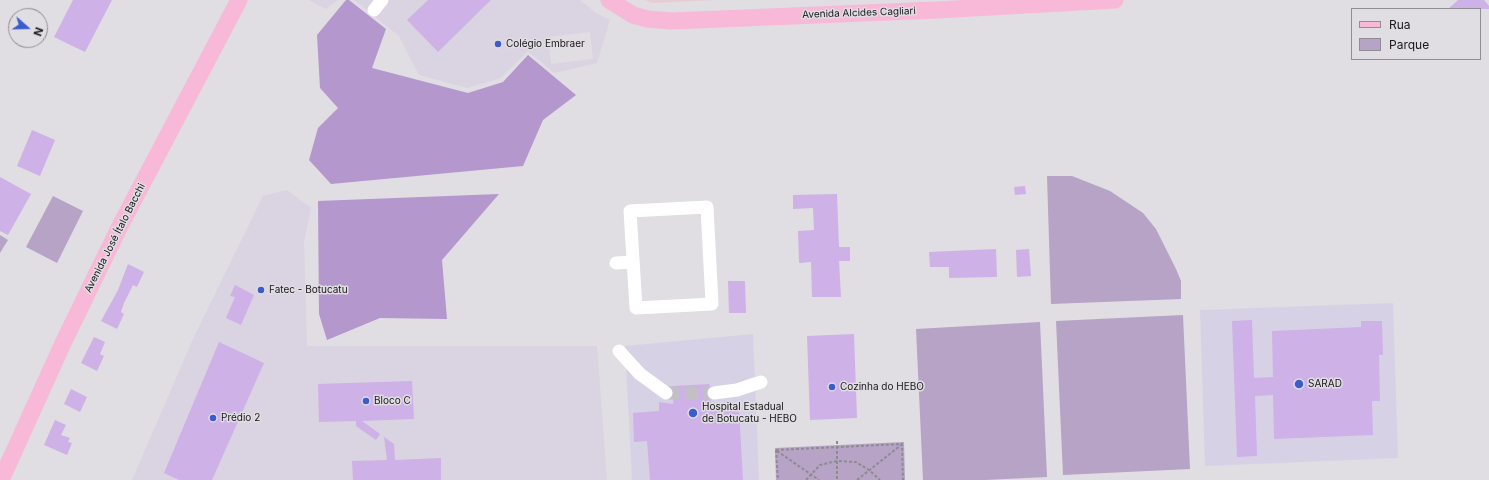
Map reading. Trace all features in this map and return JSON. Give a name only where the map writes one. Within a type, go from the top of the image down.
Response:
[{"type":"main road","name":"Avenida José Ítalo Bacchi","points":[[1,480],[64,340],[120,226],[239,0]]},
{"type":"main road","name":"Avenida Alcides Cagliari","points":[[609,0],[633,15],[647,19],[672,21],[934,5],[1115,0]]},
{"type":"lane","points":[[374,10],[382,0]]},
{"type":"lane","points":[[707,207],[712,304],[636,308],[633,262],[630,211],[707,207]]},
{"type":"lane","points":[[616,263],[633,262]]},
{"type":"lane","points":[[619,351],[640,374],[666,393]]},
{"type":"lane","points":[[714,393],[737,390],[761,382]]},
{"type":"path","points":[[837,441],[837,480]]},
{"type":"path","points":[[776,450],[902,444]]},
{"type":"path","points":[[857,480],[902,444]]},
{"type":"path","points":[[902,444],[904,480]]},
{"type":"path","points":[[776,450],[819,480]]},
{"type":"path","points":[[776,450],[778,480]]},
{"type":"path","points":[[806,480],[820,465],[837,461],[856,462],[869,470],[880,480]]},
{"type":"shaded area","points":[[309,0],[338,0],[326,9]]},
{"type":"shaded area","points":[[346,0],[349,0],[386,29],[372,68],[468,93],[503,82],[528,55],[576,95],[543,120],[523,166],[331,184],[309,160],[318,128],[338,108],[320,88],[317,35]]},
{"type":"shaded area","name":"Colégio Embraer","points":[[354,0],[428,0],[408,21],[438,52],[491,0],[580,0],[596,13],[610,20],[597,63],[554,73],[528,51],[501,78],[467,88],[419,75],[399,36]],"holes":[[[590,32],[593,59],[551,64],[548,37]]]},
{"type":"shaded area","points":[[645,0],[713,0],[653,3]]},
{"type":"shaded area","name":"Fatec - Botucatu","points":[[287,190],[311,208],[304,242],[307,346],[597,346],[607,480],[132,480],[193,339],[263,196]]},
{"type":"shaded area","points":[[499,194],[442,260],[447,319],[380,318],[327,340],[319,314],[318,201]]},
{"type":"shaded area","name":"SARAD","points":[[1393,303],[1398,458],[1205,466],[1200,310]]},
{"type":"shaded area","name":"Hospital Estadual de Botucatu - HEBO","points":[[753,334],[759,480],[632,480],[625,346]]},
{"type":"green space","points":[[1047,176],[1072,176],[1110,191],[1143,213],[1156,229],[1176,269],[1181,281],[1181,299],[1051,304]]},
{"type":"green space","points":[[53,196],[83,211],[57,263],[26,247]]},
{"type":"green space","points":[[0,235],[8,240],[0,253]]},
{"type":"green space","points":[[1183,315],[1190,469],[1063,475],[1056,321]]},
{"type":"green space","points":[[1040,322],[1047,477],[985,480],[923,480],[916,329]]},
{"type":"green space","points":[[904,442],[905,480],[776,480],[775,448]]},
{"type":"building","points":[[73,0],[112,0],[85,52],[54,37]]},
{"type":"building","points":[[428,0],[491,0],[438,52],[407,20]]},
{"type":"building","points":[[1458,0],[1484,0],[1489,6],[1489,9],[1449,8]]},
{"type":"building","points":[[32,130],[55,140],[40,176],[17,166]]},
{"type":"building","points":[[0,177],[31,194],[8,235],[0,231]]},
{"type":"building","points":[[1025,186],[1026,194],[1015,195],[1014,187]]},
{"type":"building","points":[[837,194],[839,247],[850,247],[850,261],[839,261],[841,297],[812,297],[811,262],[799,263],[798,231],[814,230],[813,208],[793,209],[793,195]]},
{"type":"building","points":[[996,249],[997,277],[949,278],[949,267],[930,267],[929,252]]},
{"type":"building","points":[[1029,249],[1031,276],[1017,277],[1016,250]]},
{"type":"building","points":[[128,264],[144,272],[137,287],[133,285],[124,303],[121,312],[124,314],[117,329],[101,321],[118,290]]},
{"type":"building","points":[[728,281],[745,281],[746,313],[729,313]]},
{"type":"building","points":[[235,285],[254,295],[241,325],[226,318],[235,297],[230,296]]},
{"type":"building","points":[[1252,320],[1254,378],[1273,377],[1272,331],[1361,327],[1361,321],[1382,321],[1383,355],[1379,355],[1380,401],[1372,401],[1373,435],[1274,439],[1273,395],[1255,396],[1257,456],[1237,457],[1232,321]]},
{"type":"building","name":"Cozinha do HEBO","points":[[854,334],[857,418],[810,420],[807,336]]},
{"type":"building","points":[[94,337],[105,342],[100,354],[104,356],[97,371],[81,363]]},
{"type":"building","name":"Prédio 2","points":[[219,342],[264,363],[212,480],[179,480],[164,473]]},
{"type":"building","name":"Bloco C","points":[[412,381],[414,419],[362,421],[380,434],[376,440],[356,426],[356,421],[319,422],[318,384]]},
{"type":"building","points":[[710,384],[706,394],[711,404],[714,404],[714,410],[739,409],[743,480],[650,480],[647,441],[634,442],[633,413],[659,411],[659,402],[673,404],[674,393],[672,386]]},
{"type":"building","points":[[71,389],[87,397],[80,412],[64,404]]},
{"type":"building","points":[[55,420],[66,425],[61,435],[70,438],[68,442],[72,443],[67,455],[44,445]]},
{"type":"building","points":[[384,437],[394,444],[395,460],[441,458],[441,480],[353,480],[352,461],[387,460]]},
{"type":"tunnel","points":[[666,393],[714,393]]},
{"type":"place","name":"Colégio Embraer","points":[[498,44]]},
{"type":"place","name":"Fatec - Botucatu","points":[[261,290]]},
{"type":"place","name":"SARAD","points":[[1299,384]]},
{"type":"place","name":"Cozinha do HEBO","points":[[832,387]]},
{"type":"place","name":"Bloco C","points":[[366,401]]},
{"type":"place","name":"Hospital Estadual de Botucatu - HEBO","points":[[693,413]]},
{"type":"place","name":"Prédio 2","points":[[213,418]]}]
